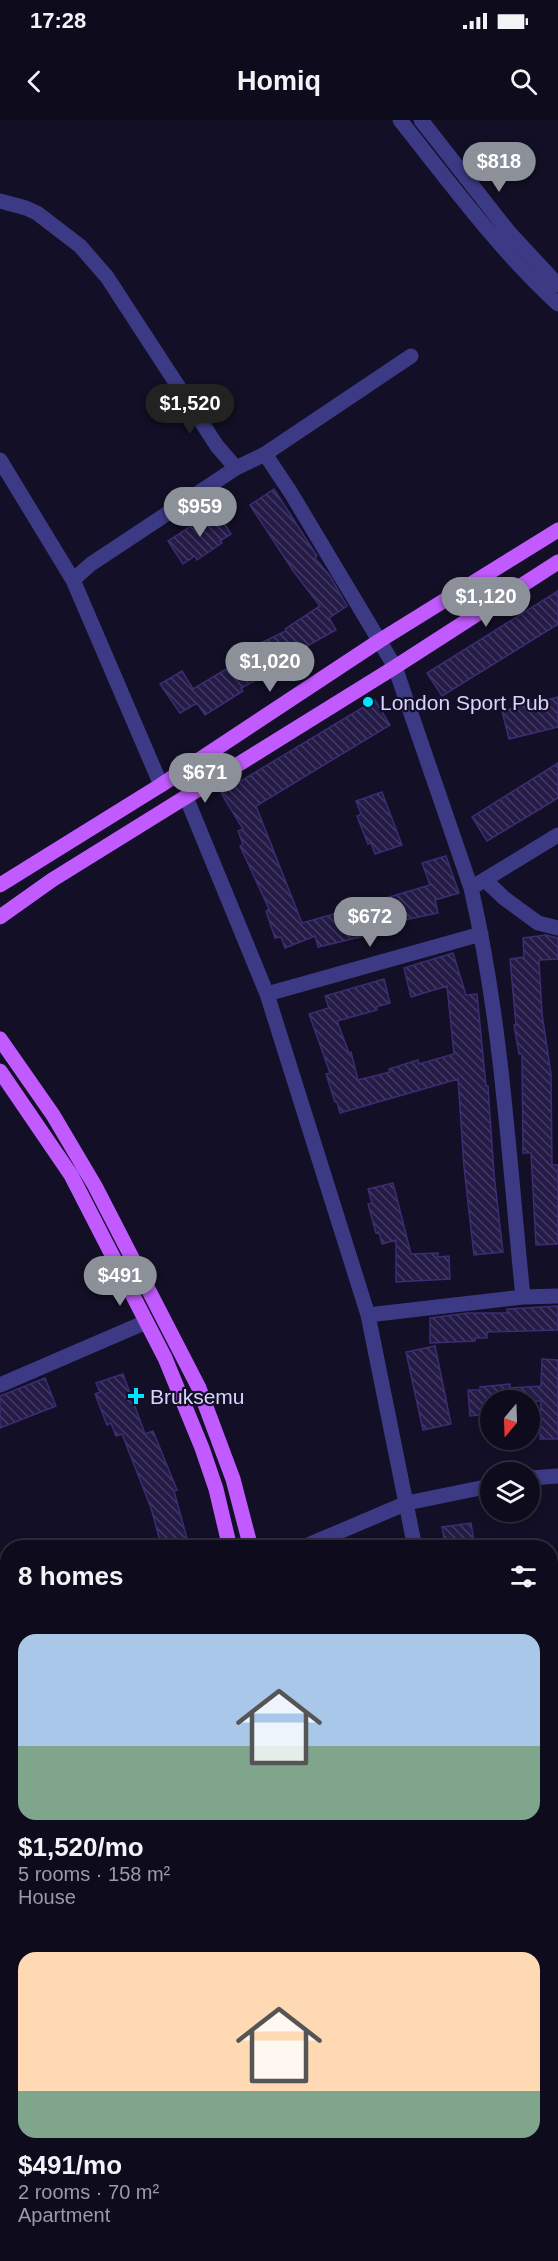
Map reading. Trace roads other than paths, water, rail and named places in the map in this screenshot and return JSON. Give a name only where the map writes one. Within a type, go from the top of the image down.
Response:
[{"type":"main road","points":[[0,885],[161,785],[379,641],[558,530]]},
{"type":"main road","points":[[0,917],[52,880],[395,667],[558,562]]},
{"type":"main road","points":[[0,1039],[53,1114],[95,1186],[199,1388],[233,1479],[249,1540]]},
{"type":"main road","points":[[0,1071],[71,1175],[165,1358],[202,1448],[216,1489],[228,1540]]},
{"type":"street","points":[[400,120],[465,202],[553,283]]},
{"type":"street","points":[[421,120],[508,231],[553,283],[558,304]]},
{"type":"street","points":[[0,201],[37,213],[80,246],[107,277],[198,418],[217,446],[236,468]]},
{"type":"street","points":[[73,580],[91,564],[236,468],[265,454],[411,356]]},
{"type":"street","points":[[265,454],[291,493],[395,667],[478,884],[482,934],[498,1046],[523,1297]]},
{"type":"street","points":[[0,460],[73,580],[161,785]]},
{"type":"street","points":[[186,796],[267,994],[368,1315],[414,1540]]},
{"type":"street","points":[[478,884],[558,835]]},
{"type":"street","points":[[478,884],[504,898],[538,923],[558,928]]},
{"type":"street","points":[[267,994],[482,934]]},
{"type":"street","points":[[368,1315],[523,1297],[558,1296]]},
{"type":"street","points":[[0,1385],[146,1322]]},
{"type":"street","points":[[540,1477],[558,1476]]},
{"type":"street","points":[[320,1540],[407,1503],[480,1488]]},
{"type":"place","name":"London Sport Pub","points":[[368,702]]},
{"type":"place","name":"Bruksemu","points":[[136,1396]]}]
